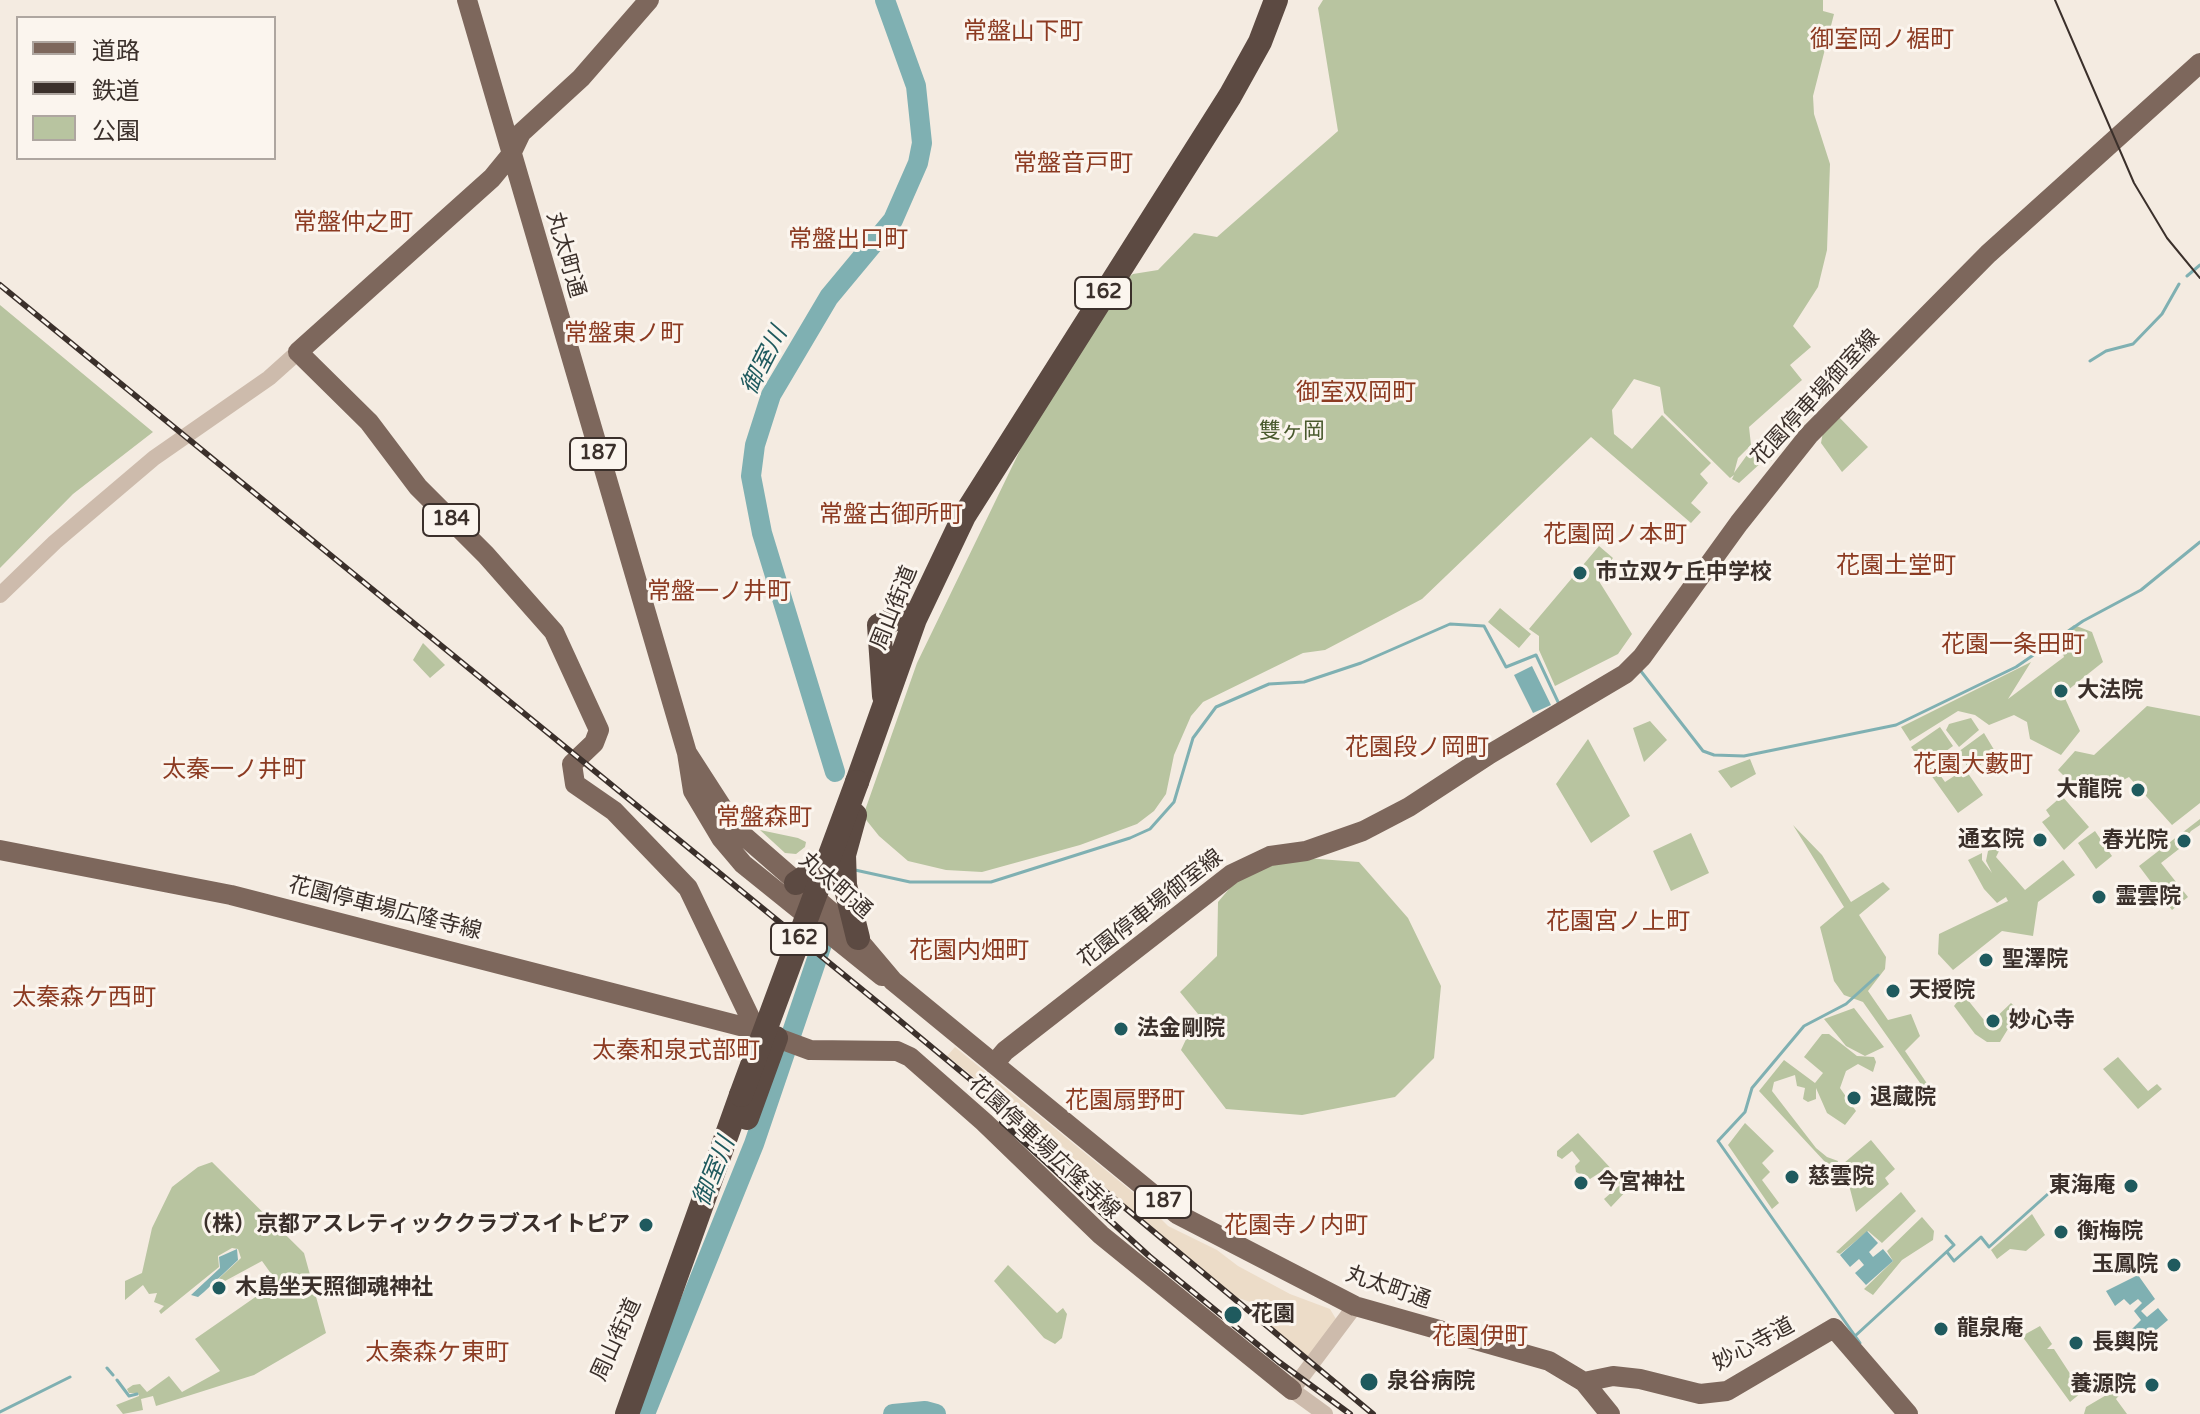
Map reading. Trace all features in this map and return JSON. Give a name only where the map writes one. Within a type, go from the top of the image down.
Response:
[{"type":"highway","name":"周山街道","points":[[612,1414],[670,1289],[884,708],[879,625],[906,615],[915,619],[964,516],[1230,96],[1260,42],[1276,0]]},
{"type":"highway","points":[[858,938],[845,885],[847,842],[911,661],[915,619]]},
{"type":"highway","points":[[796,883],[831,862],[847,842]]},
{"type":"highway","points":[[652,1333],[663,1270],[778,1039]]},
{"type":"highway","name":"周山街道","points":[[627,1414],[652,1333]]},
{"type":"main road","name":"丸太町通","points":[[467,0],[510,156],[687,753],[693,791],[721,838],[766,884],[862,963],[893,981],[1177,1214],[1355,1306],[1549,1361],[1584,1382],[1610,1414]]},
{"type":"main road","points":[[298,352],[492,178],[510,156],[521,133],[581,78],[649,0]]},
{"type":"main road","name":"花園停車場御室線","points":[[994,1064],[1005,1051],[1232,874],[1270,856],[1306,851],[1363,831],[1409,807],[1633,666],[1809,435],[1988,254],[2200,63]]},
{"type":"main road","name":"184","points":[[298,352],[369,422],[418,487],[486,555],[554,632],[588,701],[598,736],[572,764],[575,784],[614,811],[688,888],[778,1039]]},
{"type":"main road","name":"丸太町通","points":[[687,753],[736,829],[858,938],[893,981]]},
{"type":"main road","name":"花園停車場広隆寺線","points":[[0,850],[231,895],[778,1039],[835,1051],[885,1050],[910,1057],[1101,1235],[1292,1390]]},
{"type":"main road","points":[[766,884],[796,883],[799,896],[831,923],[862,963]]},
{"type":"main road","name":"妙心寺道","points":[[1584,1382],[1613,1376],[1700,1394],[1727,1391],[1834,1328],[1908,1414]]},
{"type":"street","points":[[0,595],[55,542],[154,458],[269,378],[298,352]]},
{"type":"street","points":[[1325,1414],[1292,1390],[1355,1306]]},
{"type":"green space","name":"雙ヶ岡","points":[[1323,0],[1823,0],[1823,11],[1834,14],[1813,96],[1814,114],[1830,164],[1827,250],[1818,287],[1793,326],[1811,347],[1790,365],[1802,380],[1749,427],[1751,445],[1738,458],[1734,473],[1755,444],[1772,461],[1763,461],[1739,483],[1732,479],[1734,475],[1730,478],[1664,413],[1660,387],[1634,379],[1612,410],[1614,434],[1632,449],[1662,415],[1711,463],[1700,474],[1708,483],[1691,503],[1701,512],[1691,523],[1591,437],[1422,599],[1325,650],[1303,653],[1203,702],[1191,716],[1174,755],[1166,794],[1154,811],[1137,824],[1080,845],[982,872],[946,870],[908,861],[879,836],[863,816],[917,663],[1024,442],[1124,281],[1133,274],[1158,270],[1194,233],[1217,237],[1338,131],[1318,8]]},
{"type":"green space","points":[[0,305],[153,432],[73,494],[0,568]]},
{"type":"green space","points":[[1838,416],[1868,447],[1842,472],[1821,443],[1823,432]]},
{"type":"green space","points":[[1599,546],[1613,558],[1597,578],[1632,634],[1618,654],[1555,686],[1539,650],[1539,636],[1529,629]]},
{"type":"green space","points":[[1500,608],[1531,634],[1519,648],[1488,622]]},
{"type":"green space","points":[[2074,625],[2092,632],[2103,662],[2063,694],[2080,731],[2061,755],[2030,739],[2027,722],[2014,715],[1989,725],[1975,715],[1958,711],[1910,741],[1901,727],[2031,662],[2008,699],[2064,657],[2058,637]]},
{"type":"green space","points":[[423,643],[445,665],[430,678],[413,660]]},
{"type":"green space","name":"大龍院","points":[[2147,706],[2200,716],[2200,803],[2172,825],[2129,777],[2087,799],[2058,770],[2075,751],[2094,755]]},
{"type":"green space","points":[[1971,718],[1979,730],[1959,747],[1946,730],[1949,724]]},
{"type":"green space","points":[[1650,721],[1667,740],[1644,762],[1633,728]]},
{"type":"green space","points":[[1940,727],[1953,746],[1931,762],[1945,782],[1965,769],[1983,795],[1958,813],[1911,747]]},
{"type":"green space","points":[[1984,733],[1996,753],[1971,772],[1958,752]]},
{"type":"green space","points":[[1588,739],[1630,816],[1591,843],[1556,784]]},
{"type":"green space","points":[[1750,759],[1756,774],[1731,788],[1718,771]]},
{"type":"green space","points":[[2062,796],[2089,827],[2064,850],[2042,822],[2050,816],[2046,810]]},
{"type":"green space","points":[[2200,819],[2200,825],[2191,831],[2179,849],[2161,863],[2188,897],[2172,910],[2139,866]]},
{"type":"green space","points":[[1793,825],[1822,855],[1851,902],[1883,882],[1890,889],[1859,915],[1886,957],[1885,969],[1868,991],[1888,1020],[1911,1014],[1920,1036],[1905,1051],[1928,1085],[1925,1090],[1863,1002],[1844,995],[1834,981],[1820,927],[1844,907]]},
{"type":"green space","points":[[760,830],[798,838],[806,842],[805,847],[796,854],[785,853]]},
{"type":"green space","points":[[2095,831],[2112,856],[2096,869],[2078,843]]},
{"type":"green space","points":[[1691,833],[1709,873],[1671,891],[1653,851]]},
{"type":"green space","points":[[2001,841],[2003,843],[1996,857],[2025,890],[2063,860],[2075,875],[2038,902],[2033,936],[2002,931],[1953,970],[1938,954],[1939,934],[2008,901],[2006,897],[1997,903],[1984,889],[1968,860],[1982,853],[1982,860],[1992,873],[1986,861],[1988,851]]},
{"type":"green space","points":[[1306,858],[1359,862],[1408,918],[1441,986],[1434,1058],[1395,1097],[1302,1115],[1226,1109],[1181,1050],[1198,1014],[1180,992],[1217,956],[1218,902],[1240,876],[1259,866]]},
{"type":"green space","points":[[1963,994],[1988,1025],[2011,1003],[2019,1011],[2000,1042],[1987,1042],[1975,1034],[1954,1006]]},
{"type":"green space","points":[[1854,1008],[1884,1047],[1865,1056],[1846,1046],[1824,1019]]},
{"type":"green space","points":[[1822,1034],[1829,1034],[1857,1056],[1874,1057],[1876,1062],[1873,1072],[1858,1064],[1846,1071],[1840,1088],[1856,1111],[1845,1125],[1827,1113],[1816,1088],[1816,1099],[1808,1102],[1803,1099],[1805,1088],[1797,1086],[1795,1075],[1774,1082],[1772,1091],[1816,1148],[1838,1161],[1837,1165],[1826,1163],[1759,1091],[1784,1060],[1815,1083],[1823,1073],[1804,1057]]},
{"type":"green space","points":[[2118,1057],[2148,1091],[2157,1084],[2162,1089],[2138,1109],[2103,1069]]},
{"type":"green space","points":[[1745,1123],[1774,1151],[1762,1163],[1770,1172],[1762,1180],[1779,1203],[1772,1209],[1728,1145]]},
{"type":"green space","points":[[1578,1133],[1629,1188],[1611,1207],[1604,1199],[1620,1185],[1607,1168],[1590,1179],[1576,1172],[1575,1166],[1580,1161],[1572,1151],[1562,1159],[1557,1156],[1557,1151]]},
{"type":"green space","points":[[1871,1140],[1895,1169],[1885,1178],[1889,1184],[1856,1212],[1849,1185],[1837,1169]]},
{"type":"green space","name":"木島坐天照御魂神社","points":[[212,1162],[304,1253],[326,1333],[254,1375],[156,1406],[153,1396],[141,1399],[143,1410],[123,1414],[116,1405],[139,1396],[138,1393],[129,1393],[127,1389],[133,1385],[140,1384],[147,1392],[169,1376],[182,1392],[220,1371],[195,1339],[277,1282],[262,1261],[225,1281],[216,1281],[241,1258],[238,1249],[232,1248],[218,1256],[219,1267],[161,1314],[159,1311],[164,1306],[154,1302],[157,1293],[149,1294],[143,1285],[125,1300],[125,1281],[142,1273],[152,1228],[172,1187],[198,1167]]},
{"type":"green space","points":[[1901,1192],[1916,1211],[1882,1243],[1868,1231],[1840,1254],[1836,1252]]},
{"type":"green space","points":[[2032,1214],[2045,1235],[2026,1251],[2010,1249],[1997,1259],[1991,1250]]},
{"type":"green space","points":[[1922,1217],[1934,1231],[1933,1240],[1902,1260],[1873,1295],[1864,1289],[1893,1261],[1887,1251]]},
{"type":"green space","points":[[1008,1265],[1057,1313],[1063,1308],[1067,1314],[1062,1338],[1055,1344],[1044,1338],[994,1281]]},
{"type":"green space","points":[[2040,1326],[2052,1344],[2047,1349],[2054,1349],[2082,1392],[2070,1402],[2022,1336]]},
{"type":"green space","points":[[2120,1387],[2124,1390],[2116,1399],[2127,1414],[2084,1414],[2086,1407]]},
{"type":"shaded area","points":[[955,1047],[1140,1198],[1168,1226],[1217,1250],[1238,1266],[1290,1294],[1330,1309],[1336,1319],[1309,1359],[1266,1324],[1253,1303],[1230,1295],[1065,1156],[1068,1151],[947,1056]]},
{"type":"water","points":[[1532,666],[1551,705],[1533,713],[1514,675]]},
{"type":"water","points":[[1867,1231],[1878,1243],[1869,1252],[1873,1257],[1883,1249],[1893,1261],[1866,1285],[1855,1273],[1864,1265],[1859,1259],[1850,1267],[1840,1255]]},
{"type":"water","points":[[237,1249],[238,1260],[198,1297],[191,1295],[220,1268],[219,1257]]},
{"type":"water","points":[[2138,1275],[2155,1299],[2141,1311],[2147,1317],[2158,1308],[2168,1320],[2142,1342],[2132,1329],[2141,1320],[2134,1311],[2142,1303],[2138,1299],[2130,1305],[2124,1299],[2115,1306],[2106,1291]]},
{"type":"waterway","name":"御室川","points":[[835,772],[762,533],[751,476],[755,445],[771,395],[829,297],[893,220],[918,163],[922,143],[916,86],[885,0]]},
{"type":"waterway","points":[[2187,276],[2200,265]]},
{"type":"waterway","points":[[2090,361],[2106,351],[2133,344],[2162,314],[2179,284]]},
{"type":"waterway","points":[[1640,670],[1703,751],[1714,755],[1744,756],[1896,725],[2016,667],[2083,621],[2141,590],[2200,542]]},
{"type":"waterway","points":[[855,870],[910,882],[991,882],[1130,838],[1150,829],[1174,802],[1193,738],[1216,707],[1269,684],[1304,682],[1361,663],[1450,624],[1484,626],[1506,667],[1536,655],[1559,704]]},
{"type":"waterway","name":"御室川","points":[[645,1414],[754,1144],[822,944]]},
{"type":"waterway","points":[[1860,1343],[1718,1141],[1745,1112],[1752,1088],[1804,1026],[1846,1004],[1878,975]]},
{"type":"waterway","points":[[1947,1252],[1954,1261],[1981,1237],[1989,1247],[2069,1175]]},
{"type":"waterway","points":[[1855,1336],[1954,1245],[1946,1236]]},
{"type":"waterway","points":[[107,1368],[113,1375]]},
{"type":"waterway","points":[[0,1412],[70,1377]]},
{"type":"waterway","points":[[117,1380],[129,1396],[137,1394]]},
{"type":"waterway","points":[[893,1414],[925,1411],[936,1414]]},
{"type":"tram line","points":[[2055,0],[2134,183],[2167,238],[2200,278]]},
{"type":"railway","points":[[0,285],[887,1010],[1373,1414]]},
{"type":"railway","points":[[1002,1122],[1149,1256],[1279,1362],[1350,1414]]},
{"type":"place","name":"市立双ケ丘中学校","points":[[1580,573]]},
{"type":"place","name":"大法院","points":[[2061,691]]},
{"type":"place","name":"大龍院","points":[[2138,790]]},
{"type":"place","name":"通玄院","points":[[2040,840]]},
{"type":"place","name":"春光院","points":[[2184,841]]},
{"type":"place","name":"霊雲院","points":[[2099,897]]},
{"type":"place","name":"聖澤院","points":[[1986,960]]},
{"type":"place","name":"天授院","points":[[1893,991]]},
{"type":"place","name":"妙心寺","points":[[1993,1021]]},
{"type":"place","name":"法金剛院","points":[[1121,1029]]},
{"type":"place","name":"退蔵院","points":[[1854,1098]]},
{"type":"place","name":"慈雲院","points":[[1792,1177]]},
{"type":"place","name":"今宮神社","points":[[1581,1183]]},
{"type":"place","name":"東海庵","points":[[2131,1186]]},
{"type":"place","name":"（株）京都アスレティッククラブスイトピア","points":[[646,1225]]},
{"type":"place","name":"衡梅院","points":[[2061,1232]]},
{"type":"place","name":"玉鳳院","points":[[2174,1265]]},
{"type":"place","name":"木島坐天照御魂神社","points":[[219,1288]]},
{"type":"place","name":"花園","points":[[1233,1315]]},
{"type":"place","name":"龍泉庵","points":[[1941,1329]]},
{"type":"place","name":"長輿院","points":[[2076,1343]]},
{"type":"place","name":"泉谷病院","points":[[1369,1382]]},
{"type":"place","name":"養源院","points":[[2152,1385]]},
{"type":"district","name":"常盤山下町","points":[[1023,33]]},
{"type":"district","name":"御室岡ノ裾町","points":[[1882,41]]},
{"type":"district","name":"常盤音戸町","points":[[1073,165]]},
{"type":"district","name":"常盤仲之町","points":[[353,224]]},
{"type":"district","name":"常盤出口町","points":[[848,241]]},
{"type":"district","name":"常盤東ノ町","points":[[624,335]]},
{"type":"district","name":"御室双岡町","points":[[1356,394]]},
{"type":"district","name":"常盤古御所町","points":[[891,516]]},
{"type":"district","name":"花園岡ノ本町","points":[[1615,536]]},
{"type":"district","name":"花園土堂町","points":[[1896,567]]},
{"type":"district","name":"常盤一ノ井町","points":[[719,593]]},
{"type":"district","name":"花園一条田町","points":[[2013,646]]},
{"type":"district","name":"花園段ノ岡町","points":[[1417,749]]},
{"type":"district","name":"花園大藪町","points":[[1973,766]]},
{"type":"district","name":"太秦一ノ井町","points":[[234,771]]},
{"type":"district","name":"常盤森町","points":[[764,819]]},
{"type":"district","name":"花園宮ノ上町","points":[[1618,923]]},
{"type":"district","name":"花園内畑町","points":[[969,952]]},
{"type":"district","name":"太秦森ケ西町","points":[[84,999]]},
{"type":"district","name":"太秦和泉式部町","points":[[676,1052]]},
{"type":"district","name":"花園扇野町","points":[[1125,1102]]},
{"type":"district","name":"花園寺ノ内町","points":[[1296,1227]]},
{"type":"district","name":"花園伊町","points":[[1480,1338]]},
{"type":"district","name":"太秦森ケ東町","points":[[437,1354]]}]
